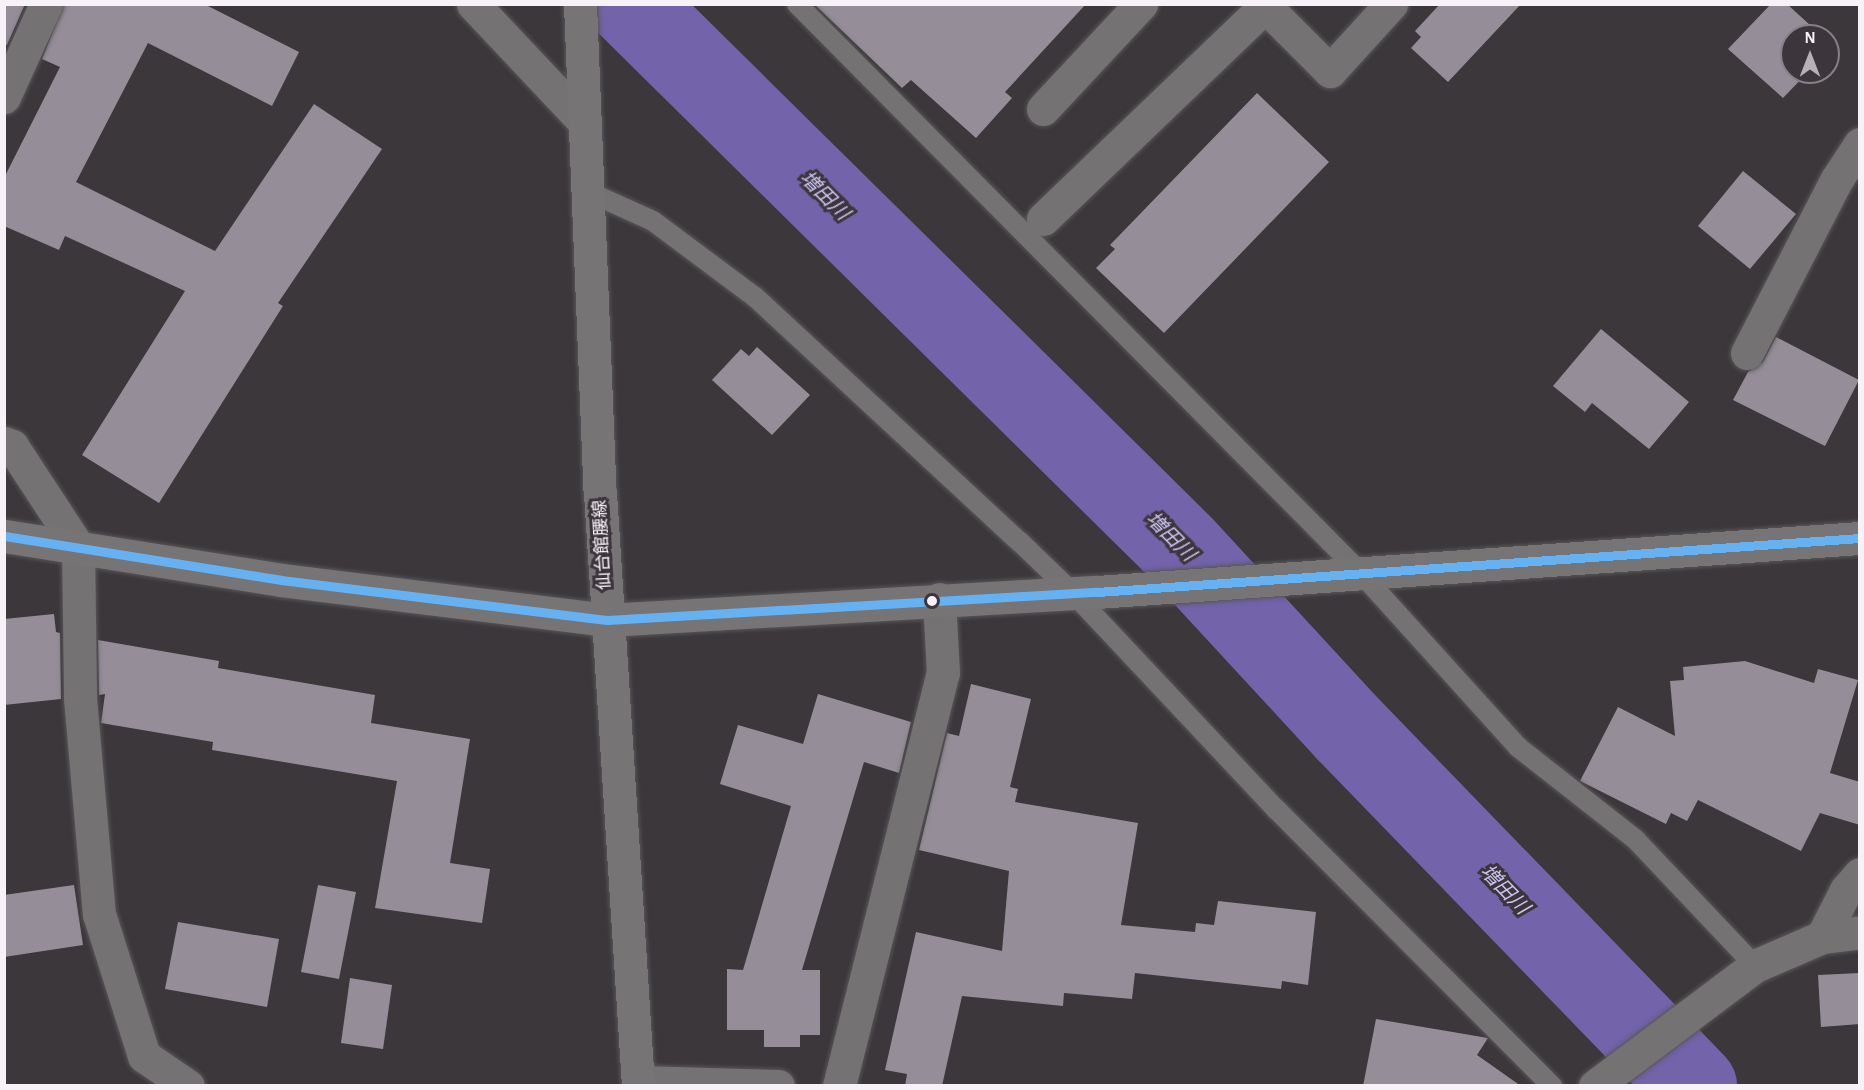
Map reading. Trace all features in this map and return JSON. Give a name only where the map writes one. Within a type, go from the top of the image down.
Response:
[{"type":"street","points":[[4,97],[46,4]]},
{"type":"street","points":[[473,4],[585,123]]},
{"type":"street","name":"仙台館腰線","points":[[580,4],[607,620],[638,1084]]},
{"type":"street","points":[[1043,109],[1141,4]]},
{"type":"street","points":[[1043,219],[1265,6],[1330,71],[1391,4]]},
{"type":"street","points":[[1747,353],[1837,179],[1860,144]]},
{"type":"street","points":[[4,443],[12,446],[78,547],[80,698],[99,914],[144,1056],[188,1086]]},
{"type":"street","points":[[4,536],[304,583],[607,620],[1084,592],[1860,538]]},
{"type":"street","points":[[839,1086],[943,673],[939,599]]},
{"type":"street","points":[[1822,937],[1846,890],[1860,874]]},
{"type":"street","points":[[1595,1086],[1750,970],[1822,937],[1860,932]]},
{"type":"street","points":[[638,1084],[778,1086]]},
{"type":"lane","points":[[797,4],[1518,747],[1636,840],[1750,970]]},
{"type":"lane","points":[[589,192],[654,221],[755,297],[1084,592],[1276,810],[1552,1086]]},
{"type":"building","points":[[4,4],[25,4],[7,45],[4,44]]},
{"type":"building","points":[[64,4],[204,4],[299,52],[272,106],[148,43],[76,182],[215,251],[314,104],[382,149],[278,303],[283,306],[159,503],[82,455],[185,291],[65,236],[59,250],[4,226],[4,178],[60,67],[42,59]]},
{"type":"building","points":[[814,4],[1086,4],[1005,92],[1012,98],[976,138],[911,80],[902,88]]},
{"type":"building","points":[[1440,4],[1521,4],[1448,82],[1411,48],[1421,37],[1415,31]]},
{"type":"building","points":[[1770,5],[1788,5],[1809,24],[1780,24],[1780,84],[1796,84],[1783,98],[1728,49]]},
{"type":"building","points":[[1257,93],[1329,162],[1164,333],[1096,268],[1115,249],[1110,245]]},
{"type":"building","points":[[1743,171],[1796,214],[1750,269],[1698,226]]},
{"type":"building","points":[[1601,329],[1689,402],[1649,449],[1592,403],[1585,412],[1553,386]]},
{"type":"building","points":[[1776,337],[1859,380],[1825,446],[1733,400],[1748,372],[1763,362]]},
{"type":"building","points":[[757,347],[810,395],[772,435],[712,380],[741,349],[749,356]]},
{"type":"building","points":[[54,614],[56,632],[60,633],[61,699],[4,705],[4,619]]},
{"type":"building","points":[[98,640],[219,661],[218,668],[375,695],[371,723],[470,739],[450,863],[490,869],[482,923],[375,908],[397,781],[212,750],[213,742],[101,723],[105,694],[99,695]]},
{"type":"building","points":[[1745,661],[1814,683],[1818,669],[1858,680],[1830,773],[1860,782],[1860,825],[1820,813],[1801,851],[1698,800],[1687,821],[1671,813],[1666,824],[1580,781],[1618,707],[1675,736],[1670,681],[1684,680],[1683,667]]},
{"type":"building","points":[[971,684],[1031,699],[1010,787],[1018,789],[1015,802],[1138,823],[1121,925],[1195,932],[1196,923],[1214,925],[1218,901],[1316,912],[1308,985],[1282,981],[1281,989],[1135,973],[1132,999],[1064,993],[1063,1006],[962,996],[942,1086],[905,1086],[907,1074],[885,1070],[916,932],[1002,951],[1009,871],[919,850],[947,733],[959,736]]},
{"type":"building","points":[[818,694],[911,722],[899,773],[864,762],[802,970],[820,970],[820,1035],[800,1035],[800,1047],[764,1047],[764,1030],[727,1030],[727,969],[743,970],[791,806],[720,784],[738,725],[803,744]]},
{"type":"building","points":[[74,885],[83,945],[4,957],[4,895]]},
{"type":"building","points":[[318,885],[356,892],[339,979],[301,972]]},
{"type":"building","points":[[178,922],[279,939],[267,1007],[165,989]]},
{"type":"building","points":[[1860,973],[1860,1024],[1821,1027],[1818,975]]},
{"type":"building","points":[[350,978],[392,985],[383,1049],[341,1043]]},
{"type":"building","points":[[1376,1019],[1488,1038],[1477,1055],[1521,1086],[1363,1086]]},
{"type":"waterway","name":"増田川","points":[[630,4],[1181,548],[1347,728],[1694,1086]]},
{"type":"transit line","points":[[4,536],[281,580],[607,620],[1097,592],[1860,538]]}]
